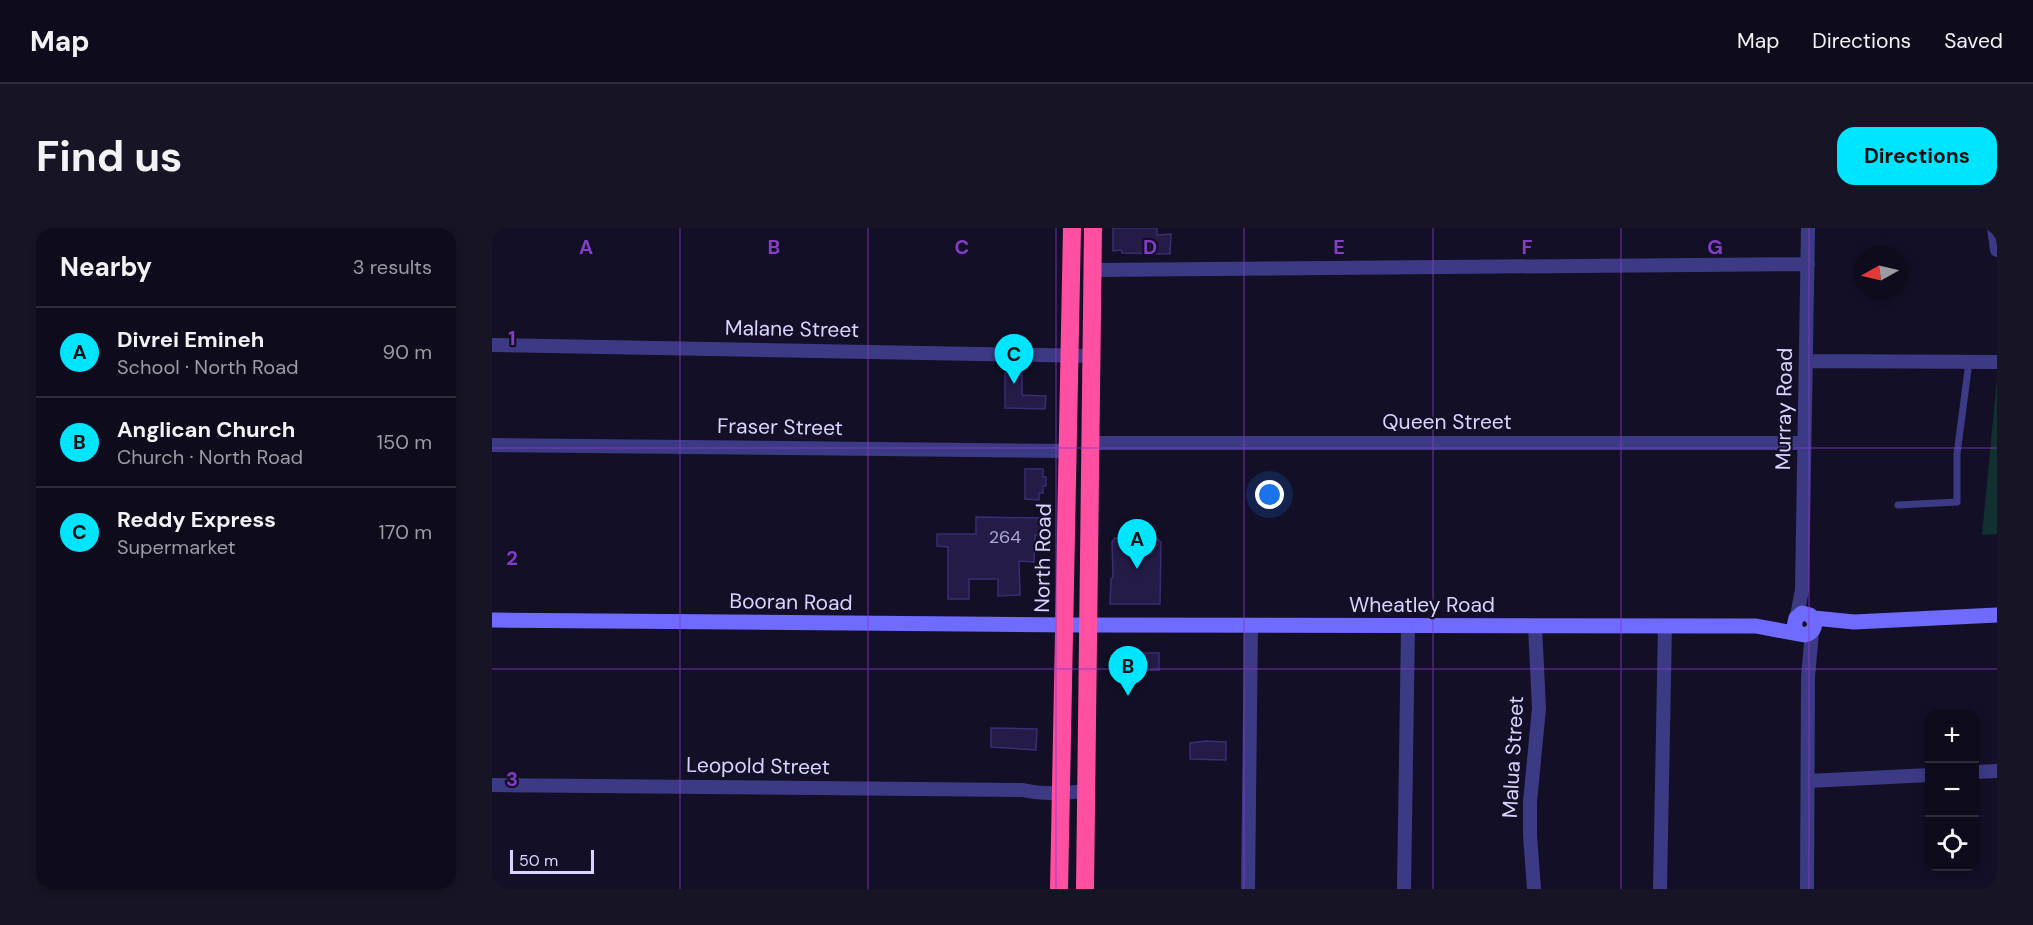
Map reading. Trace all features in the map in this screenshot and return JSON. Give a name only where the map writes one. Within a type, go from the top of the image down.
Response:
[{"type":"highway","name":"North Road","points":[[1059,889],[1072,228]]},
{"type":"highway","points":[[1085,889],[1094,228]]},
{"type":"highway","points":[[1065,550],[1090,550]]},
{"type":"street","name":"Murray Road","points":[[1807,889],[1808,676],[1802,590],[1808,228]]},
{"type":"street","points":[[1994,228],[1997,250]]},
{"type":"street","points":[[1093,270],[1808,264]]},
{"type":"street","name":"Malane Street","points":[[492,345],[1091,356]]},
{"type":"street","points":[[1806,361],[1997,362]]},
{"type":"street","name":"Queen Street","points":[[1090,443],[1804,443]]},
{"type":"street","name":"Fraser Street","points":[[492,445],[1067,452]]},
{"type":"street","name":"Wheatley Road","points":[[1089,625],[1756,626],[1997,615]]},
{"type":"street","name":"Booran Road","points":[[492,620],[1089,625]]},
{"type":"street","points":[[1248,889],[1251,626]]},
{"type":"street","points":[[1660,889],[1665,626]]},
{"type":"street","points":[[1404,889],[1408,627]]},
{"type":"street","name":"Malua Street","points":[[1534,889],[1530,802],[1539,708],[1535,627]]},
{"type":"street","points":[[1979,772],[1997,771]]},
{"type":"street","points":[[1808,781],[1925,775]]},
{"type":"street","name":"Leopold Street","points":[[492,785],[1023,790],[1036,793],[1061,790],[1087,791]]},
{"type":"lane","points":[[1898,505],[1957,502],[1957,454],[1969,362]]},
{"type":"green space","points":[[1997,379],[1997,534],[1982,535]]},
{"type":"building","points":[[1113,228],[1157,228],[1157,235],[1171,234],[1170,254],[1113,251]]},
{"type":"building","points":[[1005,373],[1022,373],[1022,395],[1046,396],[1045,409],[1005,408]]},
{"type":"building","points":[[1025,469],[1043,469],[1046,486],[1043,486],[1043,493],[1039,493],[1039,500],[1025,499]]},
{"type":"building","points":[[976,517],[1042,518],[1041,535],[1035,535],[1034,562],[1019,561],[1020,595],[998,596],[998,579],[969,579],[969,599],[948,599],[948,547],[937,546],[937,534],[976,534]]},
{"type":"building","points":[[1115,538],[1157,539],[1161,542],[1160,604],[1110,604],[1113,577],[1112,542]]},
{"type":"building","points":[[1118,653],[1159,653],[1159,670],[1118,671],[1118,666],[1111,666],[1111,656],[1118,656]]},
{"type":"building","points":[[991,728],[1037,729],[1036,750],[991,747]]},
{"type":"building","points":[[1226,742],[1226,760],[1190,759],[1190,743]]},
{"type":"place","name":"Reddy Express","points":[[1014,384]]},
{"type":"place","name":"Divrei Emineh","points":[[1137,569]]},
{"type":"place","name":"Anglican Church","points":[[1128,696]]}]
